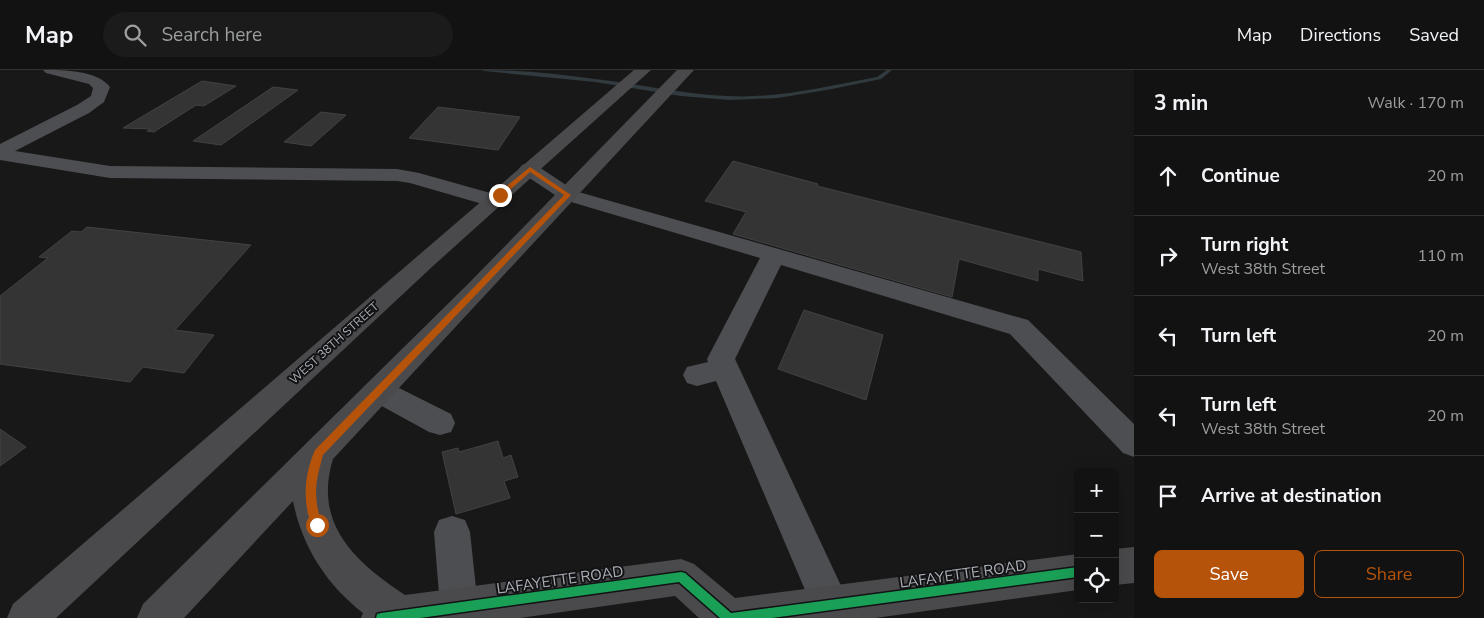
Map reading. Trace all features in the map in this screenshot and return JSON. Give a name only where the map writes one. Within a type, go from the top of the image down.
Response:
[{"type":"main road","name":"WEST 38TH STREET","points":[[27,618],[493,201],[643,70]]},
{"type":"main road","points":[[157,618],[379,391],[568,195],[638,118],[686,70]]},
{"type":"main road","points":[[319,453],[310,484],[311,507],[325,544],[335,561],[390,617]]},
{"type":"main road","points":[[1119,567],[1134,565]]},
{"type":"main road","name":"LAFAYETTE ROAD","points":[[390,617],[681,577],[730,618],[1074,573]]},
{"type":"lane","points":[[0,153],[83,110],[98,98],[102,87],[95,81],[51,70]]},
{"type":"lane","points":[[0,153],[110,172],[397,175],[412,177],[493,201]]},
{"type":"lane","points":[[530,169],[568,195],[1020,327],[1134,444]]},
{"type":"lane","points":[[774,255],[721,360],[830,605]]},
{"type":"lane","points":[[697,375],[725,369]]},
{"type":"lane","points":[[379,391],[440,422]]},
{"type":"lane","points":[[452,532],[459,607]]},
{"type":"building","points":[[202,81],[236,86],[204,106],[196,105],[154,132],[147,131],[151,129],[123,128]]},
{"type":"building","points":[[273,87],[298,90],[221,145],[193,141]]},
{"type":"building","points":[[438,107],[520,117],[498,150],[409,138]]},
{"type":"building","points":[[321,112],[346,115],[311,146],[284,142]]},
{"type":"building","points":[[733,161],[818,184],[817,186],[1081,252],[1083,281],[1038,269],[1038,281],[959,259],[952,297],[733,234],[746,212],[705,201]]},
{"type":"building","points":[[87,227],[251,245],[175,330],[214,335],[184,373],[143,367],[130,382],[0,364],[0,296],[48,258],[39,257],[72,231],[81,232]]},
{"type":"building","points":[[804,310],[883,335],[866,400],[778,369]]},
{"type":"building","points":[[0,429],[26,447],[0,466]]},
{"type":"building","points":[[498,441],[503,458],[511,455],[518,477],[504,481],[510,498],[456,514],[442,452],[458,448],[459,452]]},
{"type":"waterway","points":[[484,70],[595,80],[681,94],[729,98],[778,96],[832,87],[879,78],[890,70]]},
{"type":"cycle path","points":[[732,618],[1074,573]]},
{"type":"cycle path","points":[[381,618],[681,577],[728,618]]},
{"type":"route","points":[[317,525],[311,507],[310,484],[319,453],[568,195],[530,169],[500,195]]}]
